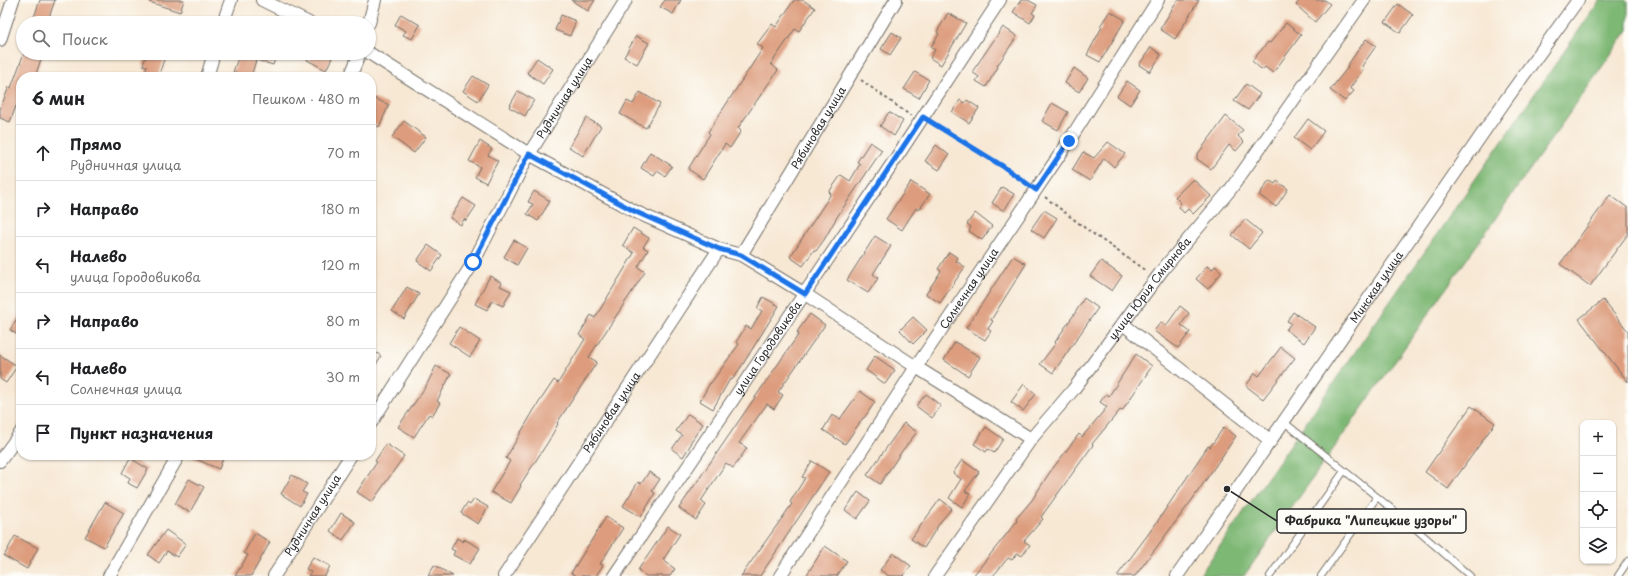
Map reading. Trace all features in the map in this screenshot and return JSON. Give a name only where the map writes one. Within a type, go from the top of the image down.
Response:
[{"type":"street","points":[[0,40],[13,0]]},
{"type":"street","points":[[225,16],[230,0]]},
{"type":"street","points":[[262,0],[295,16]]},
{"type":"street","points":[[371,16],[375,0]]},
{"type":"street","name":"Рудничная улица","points":[[376,415],[473,262],[529,154],[626,0]]},
{"type":"street","name":"Рябиновая улица","points":[[741,255],[896,0]]},
{"type":"street","name":"улица Городовикова","points":[[614,576],[805,294],[1000,0]]},
{"type":"street","name":"Солнечная улица","points":[[780,576],[916,367],[1069,141],[1158,0]]},
{"type":"street","name":"улица Юрия Смирнова","points":[[935,576],[1031,439],[1073,390],[1164,268],[1230,190],[1364,0]]},
{"type":"street","name":"Минская улица","points":[[1177,576],[1271,442],[1505,101],[1578,0]]},
{"type":"street","points":[[376,57],[529,154],[636,212],[719,249],[741,255],[805,294],[916,367],[1031,439]]},
{"type":"street","points":[[208,72],[212,60]]},
{"type":"street","points":[[352,72],[357,60]]},
{"type":"street","name":"Рябиновая улица","points":[[504,576],[719,249]]},
{"type":"street","points":[[1123,324],[1271,442]]},
{"type":"street","points":[[0,460],[16,439]]},
{"type":"street","points":[[109,576],[176,460]]},
{"type":"street","name":"Рудничная улица","points":[[274,576],[348,460]]},
{"type":"lane","points":[[1284,422],[1377,497],[1470,576]]},
{"type":"lane","points":[[1270,576],[1344,471]]},
{"type":"lane","points":[[1321,576],[1377,497]]},
{"type":"lane","points":[[1618,576],[1628,561]]},
{"type":"path","points":[[851,73],[909,115],[914,118],[923,117],[1004,167],[1084,228],[1147,272]]},
{"type":"green space","points":[[1600,0],[1628,0],[1628,30],[1244,576],[1199,576]]},
{"type":"building","points":[[40,0],[55,0],[49,16],[34,16]]},
{"type":"building","points":[[150,0],[184,0],[180,12],[149,2]]},
{"type":"building","points":[[571,0],[595,0],[588,11]]},
{"type":"building","points":[[665,0],[681,0],[673,14],[660,7]]},
{"type":"building","points":[[794,0],[803,0],[815,8],[799,31],[795,29],[771,64],[778,70],[738,128],[741,131],[730,148],[725,144],[703,179],[688,169],[710,134],[708,132],[763,48],[757,44],[772,24],[776,27]]},
{"type":"building","points":[[1021,0],[1028,0],[1037,5],[1032,13],[1035,15],[1030,23],[1013,12]]},
{"type":"building","points":[[1178,0],[1199,0],[1175,39],[1160,29]]},
{"type":"building","points":[[1300,0],[1325,0],[1330,4],[1315,22],[1296,5]]},
{"type":"building","points":[[1398,4],[1413,15],[1400,33],[1385,22]]},
{"type":"building","points":[[1110,11],[1125,20],[1100,62],[1087,55],[1102,27],[1100,26]]},
{"type":"building","points":[[948,13],[966,23],[941,65],[930,58],[935,50],[931,47],[939,34],[937,32]]},
{"type":"building","points":[[401,14],[420,25],[412,39],[403,35],[406,31],[395,25]]},
{"type":"building","points":[[561,15],[576,21],[570,36],[555,30]]},
{"type":"building","points":[[1286,23],[1301,35],[1273,73],[1265,67],[1262,70],[1252,61],[1268,42],[1270,43]]},
{"type":"building","points":[[1003,27],[1017,36],[997,66],[998,67],[986,87],[976,81],[979,77],[972,72]]},
{"type":"building","points":[[892,32],[901,38],[890,55],[881,49]]},
{"type":"building","points":[[636,36],[649,43],[637,64],[624,57]]},
{"type":"building","points":[[1366,39],[1376,46],[1362,66],[1364,68],[1350,88],[1354,91],[1345,101],[1330,90],[1348,67],[1347,66]]},
{"type":"building","points":[[1151,47],[1161,55],[1150,72],[1139,65]]},
{"type":"building","points":[[537,58],[553,69],[543,84],[527,73]]},
{"type":"building","points":[[21,60],[41,60],[37,72],[17,72]]},
{"type":"building","points":[[145,60],[164,60],[160,72],[145,71],[147,66],[143,65]]},
{"type":"building","points":[[237,60],[256,60],[252,72],[233,72]]},
{"type":"building","points":[[256,60],[275,60],[273,65]]},
{"type":"building","points":[[307,60],[331,60],[326,70]]},
{"type":"building","points":[[1074,68],[1088,78],[1079,92],[1065,83]]},
{"type":"building","points":[[915,72],[929,80],[919,98],[904,89]]},
{"type":"building","points":[[16,75],[16,106],[10,122],[0,118],[0,109],[9,87],[11,88]]},
{"type":"building","points":[[473,76],[488,85],[478,101],[463,91]]},
{"type":"building","points":[[1127,81],[1140,90],[1130,105],[1117,96]]},
{"type":"building","points":[[1246,84],[1260,94],[1248,110],[1234,101]]},
{"type":"building","points":[[518,91],[534,100],[525,116],[509,107]]},
{"type":"building","points":[[640,92],[660,104],[646,128],[620,114],[627,101],[633,104]]},
{"type":"building","points":[[376,99],[389,105],[379,127],[376,126]]},
{"type":"building","points":[[960,100],[965,103],[967,100],[979,108],[969,123],[952,112]]},
{"type":"building","points":[[1052,103],[1068,112],[1058,130],[1042,121]]},
{"type":"building","points":[[889,112],[903,121],[894,136],[880,126]]},
{"type":"building","points":[[1226,116],[1243,130],[1238,136],[1244,142],[1236,151],[1229,145],[1211,169],[1197,159],[1197,155]]},
{"type":"building","points":[[586,118],[601,126],[583,156],[569,147]]},
{"type":"building","points":[[1308,119],[1324,131],[1310,150],[1294,138]]},
{"type":"building","points":[[404,121],[426,137],[414,153],[392,137]]},
{"type":"building","points":[[480,141],[492,149],[488,155],[498,161],[486,183],[475,177],[480,167],[469,161]]},
{"type":"building","points":[[870,142],[882,150],[837,217],[824,240],[816,251],[814,250],[803,266],[790,257],[831,194],[829,192],[841,175],[850,181],[860,164],[857,162]]},
{"type":"building","points":[[1108,142],[1125,154],[1114,167],[1104,158],[1090,181],[1072,170],[1083,152],[1094,158]]},
{"type":"building","points":[[936,145],[949,155],[939,170],[925,161]]},
{"type":"building","points":[[650,152],[672,166],[665,176],[657,171],[654,176],[641,168]]},
{"type":"building","points":[[1193,179],[1211,196],[1193,214],[1188,209],[1184,213],[1178,206],[1181,203],[1175,197]]},
{"type":"building","points":[[1269,180],[1275,184],[1277,181],[1288,189],[1276,207],[1259,195]]},
{"type":"building","points":[[911,182],[930,194],[919,210],[916,208],[902,230],[886,219]]},
{"type":"building","points":[[1002,187],[1014,194],[1004,211],[992,203]]},
{"type":"building","points":[[534,191],[550,201],[538,221],[527,214],[533,204],[528,202]]},
{"type":"building","points":[[1610,195],[1628,208],[1628,234],[1590,286],[1560,264]]},
{"type":"building","points":[[463,198],[476,206],[466,221],[464,219],[461,225],[450,218]]},
{"type":"building","points":[[1044,210],[1057,218],[1044,238],[1031,229]]},
{"type":"building","points":[[975,213],[992,226],[982,240],[969,231],[971,227],[967,224]]},
{"type":"building","points":[[1245,219],[1262,233],[1249,249],[1232,235]]},
{"type":"building","points":[[633,228],[649,238],[643,247],[648,250],[638,267],[645,272],[589,357],[597,362],[557,423],[558,424],[548,442],[520,485],[521,486],[511,503],[491,492],[510,461],[506,458],[534,410],[554,380],[558,383],[585,339],[579,335],[591,315],[595,318],[634,253],[623,245]]},
{"type":"building","points":[[875,236],[891,246],[873,274],[878,278],[868,293],[847,280]]},
{"type":"building","points":[[514,240],[527,248],[517,265],[504,257]]},
{"type":"building","points":[[428,245],[442,255],[431,271],[417,261]]},
{"type":"building","points":[[949,252],[958,258],[956,261],[965,267],[940,303],[926,294],[941,271],[938,269]]},
{"type":"building","points":[[1013,256],[1026,264],[991,320],[993,321],[988,329],[991,331],[985,340],[966,328]]},
{"type":"building","points":[[1101,261],[1122,276],[1112,291],[1090,276]]},
{"type":"building","points":[[1207,266],[1212,270],[1215,266],[1222,272],[1208,289],[1196,279]]},
{"type":"building","points":[[490,276],[502,283],[500,286],[511,291],[503,306],[492,301],[487,310],[475,304]]},
{"type":"building","points":[[407,287],[419,294],[404,319],[392,311]]},
{"type":"building","points":[[763,297],[779,306],[743,364],[732,380],[730,379],[713,409],[700,401],[710,383],[739,344],[736,342],[746,326],[751,329],[762,311],[757,308]]},
{"type":"building","points":[[1084,298],[1098,308],[1053,373],[1040,364],[1056,343],[1055,342]]},
{"type":"building","points":[[1603,300],[1628,331],[1628,382],[1579,319]]},
{"type":"building","points":[[1180,306],[1189,313],[1181,325],[1190,332],[1178,348],[1154,331],[1161,322],[1166,326]]},
{"type":"building","points":[[1293,312],[1315,327],[1304,343],[1286,330],[1291,323],[1287,321]]},
{"type":"building","points":[[810,314],[825,325],[778,392],[783,395],[774,409],[767,404],[739,443],[747,448],[733,468],[726,463],[701,501],[706,505],[696,520],[679,508],[799,334],[797,332]]},
{"type":"building","points":[[913,317],[927,330],[913,344],[900,330]]},
{"type":"building","points":[[16,320],[16,334],[10,330]]},
{"type":"building","points":[[459,327],[480,341],[470,357],[449,343]]},
{"type":"building","points":[[955,342],[980,357],[968,376],[944,360]]},
{"type":"building","points":[[1281,347],[1295,358],[1263,399],[1246,386],[1255,373],[1259,376]]},
{"type":"building","points":[[376,352],[381,356],[376,364]]},
{"type":"building","points":[[1136,354],[1152,366],[1122,411],[1120,410],[1092,444],[1093,445],[1041,517],[1043,519],[1024,541],[1030,545],[1022,556],[1017,553],[1012,560],[1008,558],[993,576],[973,576],[1017,521],[1016,519],[1032,500],[1050,472],[1079,434],[1082,437],[1107,407],[1100,402],[1106,394],[1109,396]]},
{"type":"building","points":[[0,355],[16,365],[16,368],[6,383],[0,379]]},
{"type":"building","points":[[875,356],[895,370],[885,384],[866,370]]},
{"type":"building","points":[[436,366],[451,374],[437,401],[440,403],[432,416],[429,414],[414,437],[398,427],[426,386]]},
{"type":"building","points":[[1024,384],[1036,394],[1023,411],[1011,402]]},
{"type":"building","points":[[860,391],[875,402],[845,444],[823,430],[832,415],[840,419]]},
{"type":"building","points":[[926,394],[941,406],[932,418],[916,406]]},
{"type":"building","points":[[1471,406],[1495,423],[1448,489],[1425,472]]},
{"type":"building","points":[[688,414],[703,424],[690,443],[691,444],[683,457],[672,449],[682,435],[676,431]]},
{"type":"building","points":[[904,423],[917,432],[902,451],[880,484],[867,475]]},
{"type":"building","points":[[986,427],[1003,439],[994,453],[988,449],[986,452],[974,444]]},
{"type":"building","points":[[1224,427],[1236,436],[1192,500],[1135,576],[1117,576],[1155,525],[1208,446],[1210,447]]},
{"type":"building","points":[[386,444],[404,456],[372,502],[357,492],[377,462],[375,461]]},
{"type":"building","points":[[129,460],[133,460],[148,469],[137,488],[128,483],[130,478],[122,473]]},
{"type":"building","points":[[198,460],[222,460],[219,469]]},
{"type":"building","points":[[962,460],[979,472],[965,491],[970,494],[962,507],[949,498],[961,479],[953,473]]},
{"type":"building","points":[[812,461],[829,472],[760,576],[741,576],[792,504],[790,502],[805,478],[802,477]]},
{"type":"building","points":[[649,472],[660,479],[652,491],[655,493],[641,517],[623,506],[638,482],[641,484]]},
{"type":"building","points":[[292,475],[307,484],[302,492],[307,494],[300,506],[281,494]]},
{"type":"building","points":[[189,479],[204,487],[190,512],[175,504]]},
{"type":"building","points":[[858,492],[870,501],[857,519],[845,510]]},
{"type":"building","points":[[474,499],[488,507],[478,524],[461,513],[467,503],[470,505]]},
{"type":"building","points":[[940,499],[952,508],[941,521],[924,548],[911,539]]},
{"type":"building","points":[[105,502],[124,513],[104,547],[85,537]]},
{"type":"building","points":[[341,513],[355,522],[343,540],[330,531]]},
{"type":"building","points":[[606,517],[623,528],[600,564],[603,565],[596,576],[576,576],[571,573]]},
{"type":"building","points":[[668,526],[680,534],[663,560],[675,569],[670,576],[646,576],[638,570]]},
{"type":"building","points":[[166,530],[186,544],[177,557],[167,551],[159,563],[148,555]]},
{"type":"building","points":[[255,533],[270,542],[251,576],[235,576],[248,555],[244,553]]},
{"type":"building","points":[[15,536],[38,548],[27,569],[4,556]]},
{"type":"building","points":[[457,538],[463,542],[464,539],[480,548],[470,564],[453,555],[455,551],[451,549]]},
{"type":"building","points":[[825,546],[847,561],[837,576],[806,576]]},
{"type":"building","points":[[893,553],[911,566],[903,576],[889,576],[880,570]]},
{"type":"building","points":[[313,557],[330,566],[325,576],[308,576],[311,572],[306,569]]},
{"type":"building","points":[[434,565],[453,576],[428,576]]},
{"type":"place","name":"Фабрика \"Липецкие узоры\"","points":[[1227,489]]},
{"type":"route","points":[[473,262],[529,154],[636,212],[719,249],[741,255],[805,294],[923,117],[1004,167],[1036,190],[1069,141]]}]
